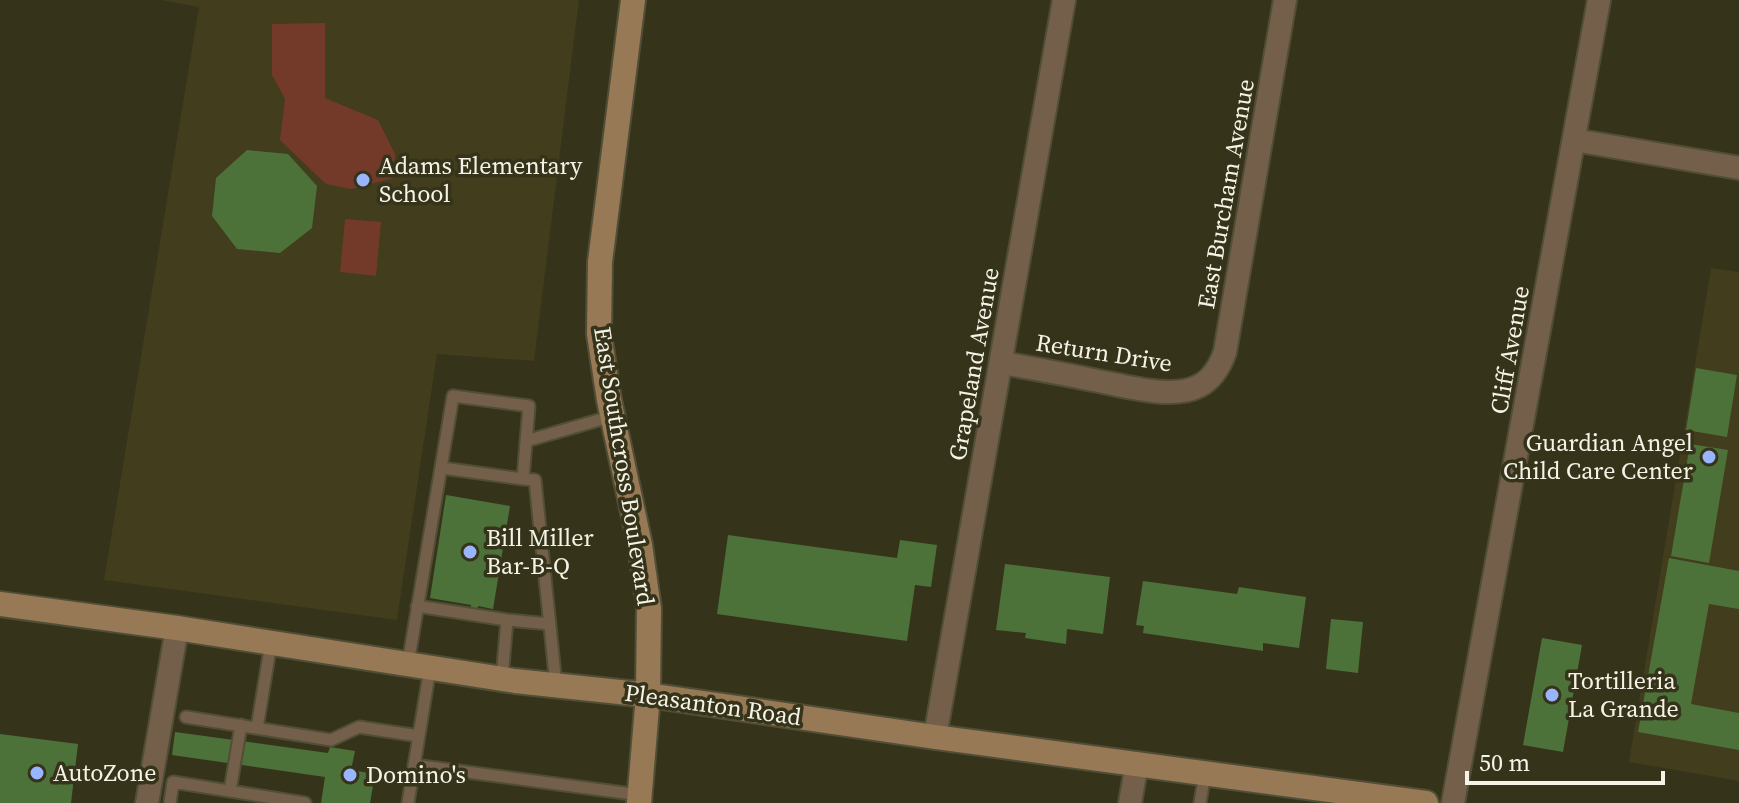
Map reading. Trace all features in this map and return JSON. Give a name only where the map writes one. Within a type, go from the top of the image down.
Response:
[{"type":"main road","name":"East Southcross Boulevard","points":[[633,0],[600,262],[599,334],[640,545],[649,609],[648,695],[639,799]]},
{"type":"main road","name":"Pleasanton Road","points":[[0,604],[177,628],[502,679],[648,695],[1137,763],[1322,796],[1426,803]]},
{"type":"street","name":"Grapeland Avenue","points":[[935,737],[1064,0]]},
{"type":"street","name":"East Burcham Avenue","points":[[1199,386],[1212,377],[1225,352],[1285,0]]},
{"type":"street","name":"Cliff Avenue","points":[[1453,803],[1599,0]]},
{"type":"street","points":[[1574,140],[1739,168]]},
{"type":"street","name":"Return Drive","points":[[1002,363],[1155,391],[1184,391],[1199,386]]},
{"type":"street","points":[[147,803],[177,628]]},
{"type":"street","points":[[1130,803],[1137,763]]},
{"type":"lane","points":[[408,803],[419,736],[417,606],[453,396],[529,406],[523,479]]},
{"type":"lane","points":[[526,441],[613,416]]},
{"type":"lane","points":[[442,468],[535,480],[556,686]]},
{"type":"lane","points":[[417,606],[550,624]]},
{"type":"lane","points":[[502,679],[507,620]]},
{"type":"lane","points":[[257,728],[271,643]]},
{"type":"lane","points":[[186,717],[331,740],[359,727],[419,736]]},
{"type":"lane","points":[[230,791],[241,725]]},
{"type":"lane","points":[[414,765],[639,799]]},
{"type":"lane","points":[[1200,803],[1205,773]]},
{"type":"lane","points":[[170,803],[173,782],[305,803]]},
{"type":"shaded area","name":"Adams Elementary School","points":[[161,0],[579,0],[534,361],[437,354],[397,620],[104,580],[199,7]]},
{"type":"shaded area","points":[[325,23],[325,98],[378,120],[395,154],[394,178],[351,189],[326,184],[280,140],[285,99],[272,75],[272,24]]},
{"type":"shaded area","points":[[345,219],[381,222],[376,276],[340,272]]},
{"type":"shaded area","name":"Guardian Angel Child Care Center","points":[[1711,268],[1739,272],[1739,781],[1629,762]]},
{"type":"building","points":[[247,150],[288,154],[317,186],[312,228],[280,253],[237,249],[212,216],[216,178]]},
{"type":"building","points":[[1696,368],[1737,375],[1727,437],[1686,430]]},
{"type":"building","points":[[1690,444],[1728,450],[1709,563],[1671,556]]},
{"type":"building","name":"Bill Miller Bar-B-Q","points":[[446,495],[510,506],[493,609],[478,606],[477,611],[471,610],[471,605],[430,598]]},
{"type":"building","points":[[728,535],[897,558],[900,540],[937,545],[931,587],[915,585],[907,641],[717,614]]},
{"type":"building","points":[[1669,558],[1739,571],[1739,609],[1709,604],[1691,704],[1739,713],[1739,750],[1638,732]]},
{"type":"building","points":[[1005,564],[1110,577],[1103,634],[1067,629],[1066,644],[1025,638],[1026,633],[996,630]]},
{"type":"building","points":[[1143,581],[1237,594],[1239,587],[1306,597],[1299,648],[1263,643],[1263,651],[1143,633],[1144,626],[1136,625]]},
{"type":"building","points":[[1331,619],[1363,622],[1358,673],[1326,669]]},
{"type":"building","name":"Tortilleria La Grande","points":[[1542,638],[1582,645],[1563,752],[1523,745]]},
{"type":"building","points":[[175,732],[328,753],[330,747],[355,751],[351,770],[375,774],[370,803],[321,803],[325,777],[172,755]]},
{"type":"building","name":"AutoZone","points":[[0,734],[78,744],[71,803],[0,803]]},
{"type":"place","name":"Adams Elementary School","points":[[363,180]]},
{"type":"place","name":"Guardian Angel Child Care Center","points":[[1709,457]]},
{"type":"place","name":"Bill Miller Bar-B-Q","points":[[470,552]]},
{"type":"place","name":"Tortilleria La Grande","points":[[1552,695]]},
{"type":"place","name":"AutoZone","points":[[37,773]]},
{"type":"place","name":"Domino's","points":[[350,775]]}]
